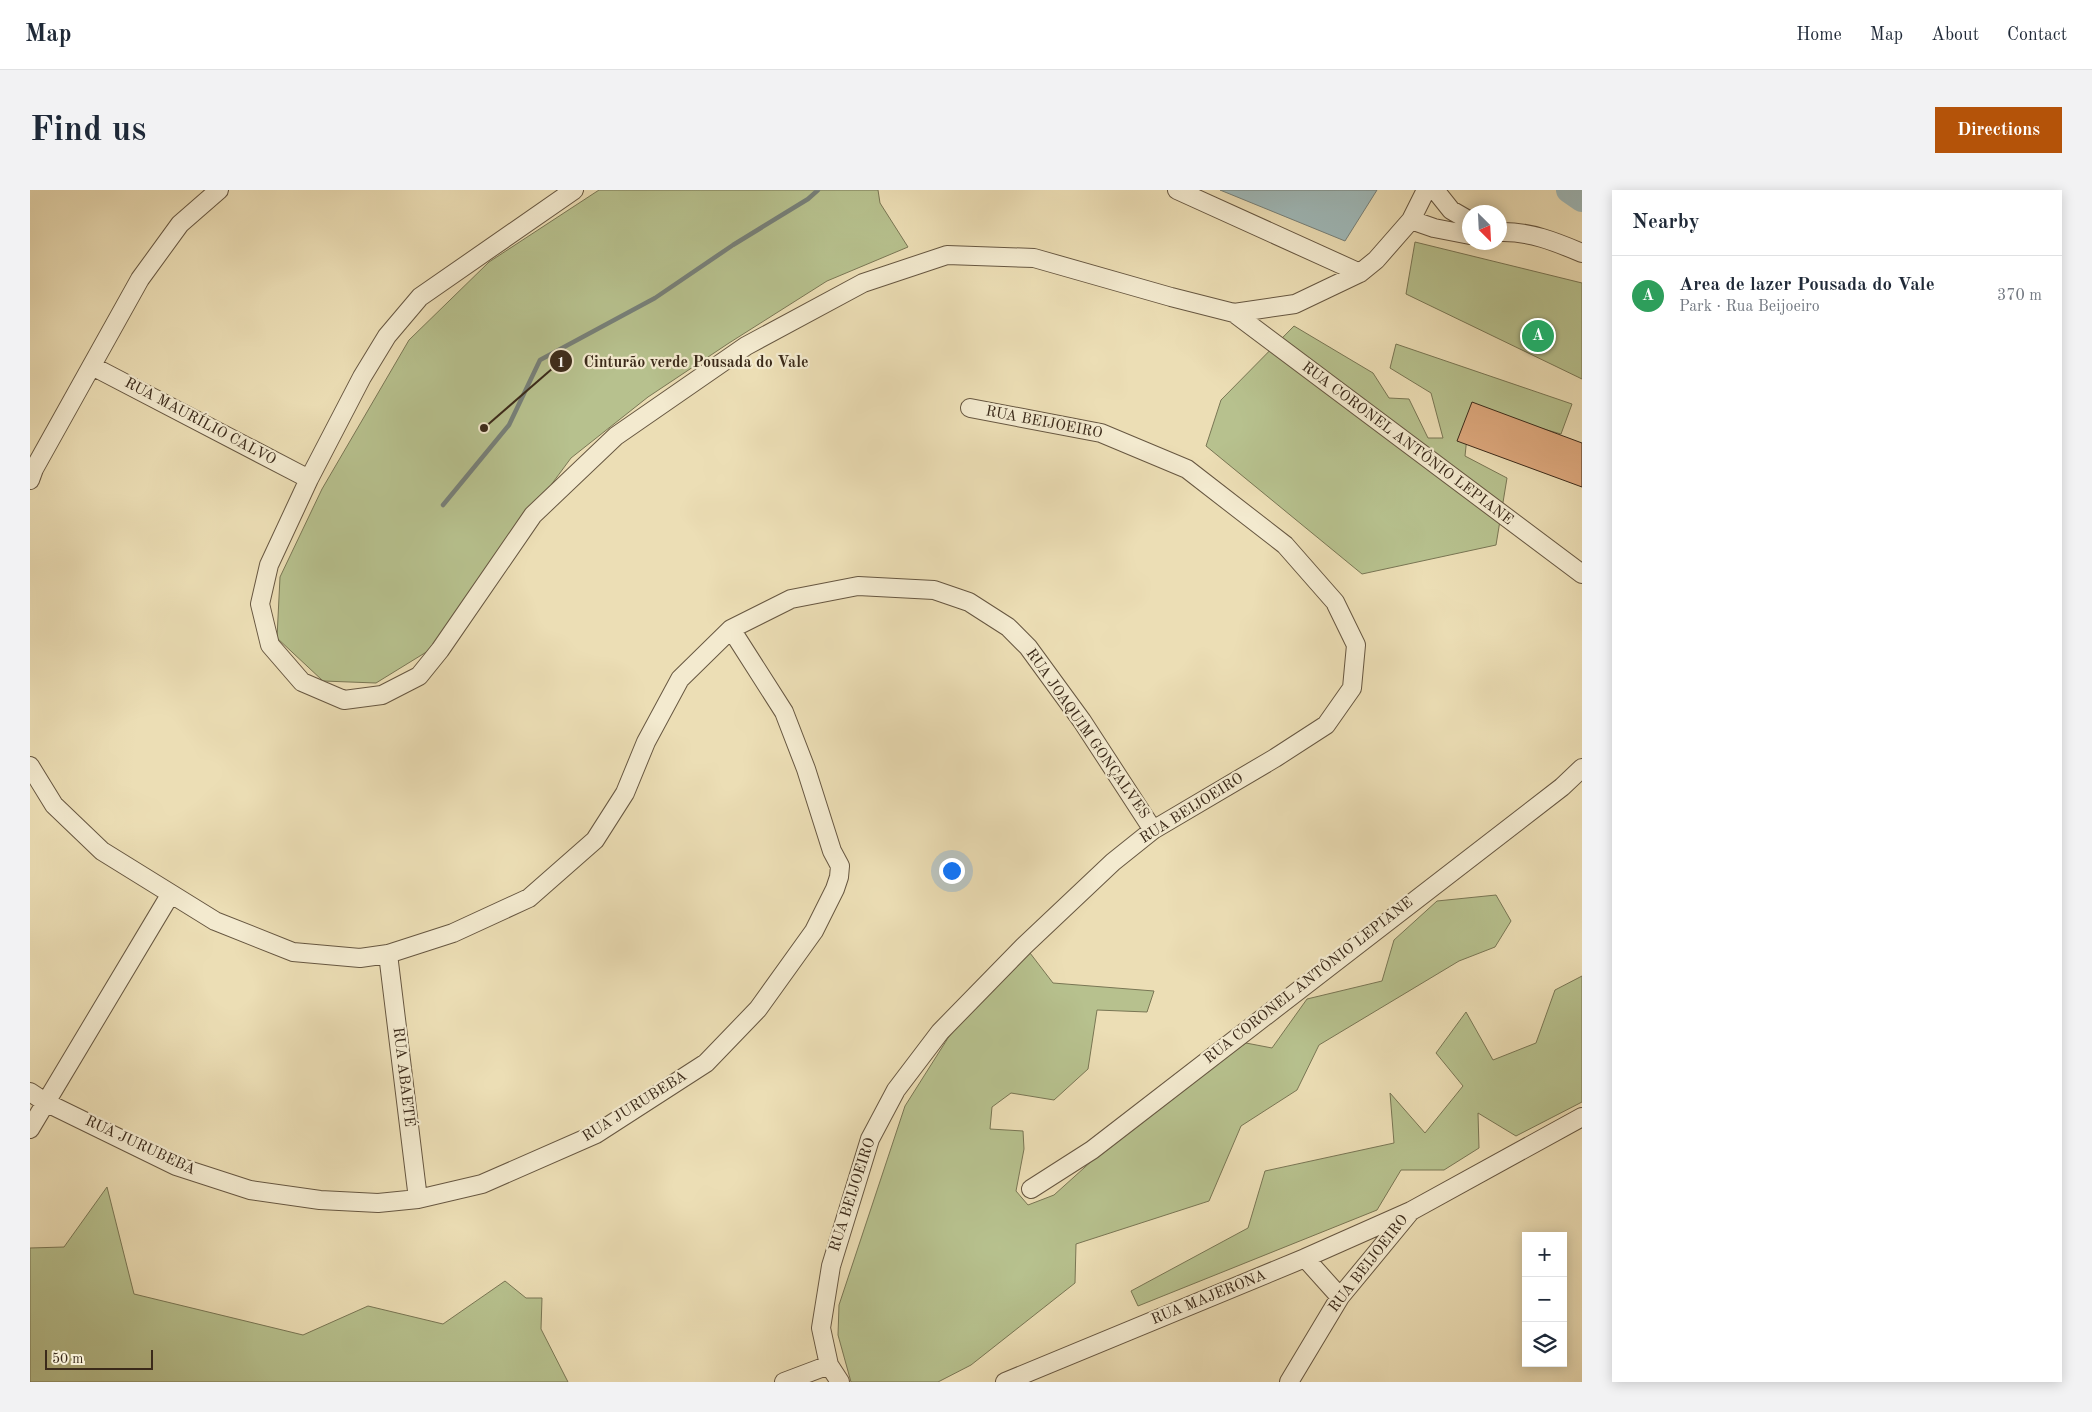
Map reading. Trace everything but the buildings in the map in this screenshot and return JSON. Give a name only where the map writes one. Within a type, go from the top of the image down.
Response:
[{"type":"street","points":[[30,480],[34,469],[140,279],[180,224],[219,190]]},
{"type":"street","points":[[574,190],[420,297],[387,336],[362,377],[309,478],[269,565],[260,604],[270,645],[302,682],[344,700],[382,695],[419,676],[440,650],[534,515],[616,436],[746,346],[863,283],[947,255],[1034,258],[1171,298],[1234,312],[1295,304],[1360,273],[1376,260],[1411,220],[1426,190]]},
{"type":"street","points":[[1177,190],[1360,273]]},
{"type":"street","points":[[1435,190],[1451,210],[1462,216]]},
{"type":"street","points":[[1411,220],[1434,228],[1462,233]]},
{"type":"street","points":[[1507,231],[1547,238],[1582,252]]},
{"type":"street","name":"RUA CORONEL ANTÔNIO LEPIANE","points":[[1234,312],[1582,574]]},
{"type":"street","name":"RUA MAURÍLIO CALVO","points":[[92,366],[309,478]]},
{"type":"street","name":"RUA BEIJOEIRO","points":[[840,1382],[829,1365],[821,1328],[830,1266],[870,1139],[896,1090],[940,1032],[1024,946],[1113,862],[1153,830],[1275,758],[1326,724],[1352,688],[1356,646],[1335,602],[1285,545],[1187,469],[1101,433],[970,408]]},
{"type":"street","name":"RUA JOAQUIM GONÇALVES","points":[[30,766],[54,805],[102,851],[214,921],[293,952],[360,958],[388,954],[453,932],[529,898],[595,840],[626,793],[646,742],[680,679],[732,629],[791,599],[858,586],[934,590],[969,602],[1008,626],[1028,647],[1082,722],[1153,830]]},
{"type":"street","name":"RUA JURUBEBA","points":[[30,1092],[45,1102],[176,1166],[250,1190],[320,1200],[378,1203],[418,1199],[482,1184],[596,1134],[706,1062],[758,1009],[814,931],[835,889],[839,878],[840,866],[832,851],[806,769],[784,712],[732,629]]},
{"type":"street","name":"RUA CORONEL ANTÔNIO LEPIANE","points":[[1031,1189],[1092,1150],[1562,786],[1582,768]]},
{"type":"street","points":[[30,1129],[170,895]]},
{"type":"street","name":"RUA ABAETÉ","points":[[388,954],[418,1199]]},
{"type":"street","name":"RUA BEIJOEIRO","points":[[1290,1382],[1340,1296],[1411,1211],[1582,1117]]},
{"type":"street","name":"RUA MAJERONA","points":[[1005,1382],[1305,1258],[1411,1211]]},
{"type":"street","points":[[1305,1258],[1340,1296]]},
{"type":"street","points":[[784,1382],[829,1365]]},
{"type":"green space","points":[[599,190],[878,190],[880,203],[908,247],[827,281],[648,397],[571,458],[428,651],[376,683],[323,681],[277,638],[280,577],[322,489],[409,340],[489,262]]},
{"type":"green space","points":[[1415,242],[1582,283],[1582,379],[1406,294]]},
{"type":"green space","points":[[1294,326],[1373,373],[1389,398],[1409,399],[1428,438],[1443,438],[1431,393],[1390,368],[1396,344],[1572,404],[1561,434],[1470,408],[1465,456],[1507,478],[1496,545],[1362,574],[1206,446],[1221,400]]},
{"type":"green space","points":[[1496,895],[1511,921],[1495,947],[1459,961],[1319,1045],[1297,1090],[1241,1126],[1209,1201],[1076,1244],[1075,1283],[971,1365],[938,1382],[851,1382],[838,1335],[839,1305],[905,1106],[948,1038],[982,993],[1030,953],[1053,983],[1154,991],[1147,1012],[1097,1010],[1088,1069],[1054,1100],[1011,1093],[992,1107],[990,1129],[1023,1131],[1024,1149],[1016,1191],[1028,1205],[1054,1195],[1145,1113],[1246,1043],[1272,1048],[1307,999],[1382,981],[1394,940],[1437,901]]},
{"type":"green space","points":[[1582,976],[1582,1102],[1516,1136],[1478,1113],[1479,1148],[1444,1170],[1401,1170],[1377,1210],[1138,1306],[1131,1291],[1248,1228],[1265,1171],[1394,1143],[1390,1093],[1425,1133],[1463,1086],[1436,1053],[1466,1012],[1493,1060],[1536,1043],[1555,990]]},
{"type":"green space","points":[[107,1187],[134,1294],[303,1335],[368,1306],[443,1324],[505,1281],[526,1298],[542,1298],[541,1329],[568,1382],[30,1382],[30,1248],[64,1247]]},
{"type":"water","points":[[1220,190],[1377,190],[1345,241]]},
{"type":"waterway","points":[[443,505],[509,425],[540,360],[655,298],[733,245],[808,199],[818,190]]},
{"type":"waterway","points":[[1569,190],[1582,199]]},
{"type":"place","name":"Area de lazer Pousada do Vale","points":[[1538,336]]},
{"type":"place","name":"Cinturão verde Pousada do Vale","points":[[484,428]]}]
